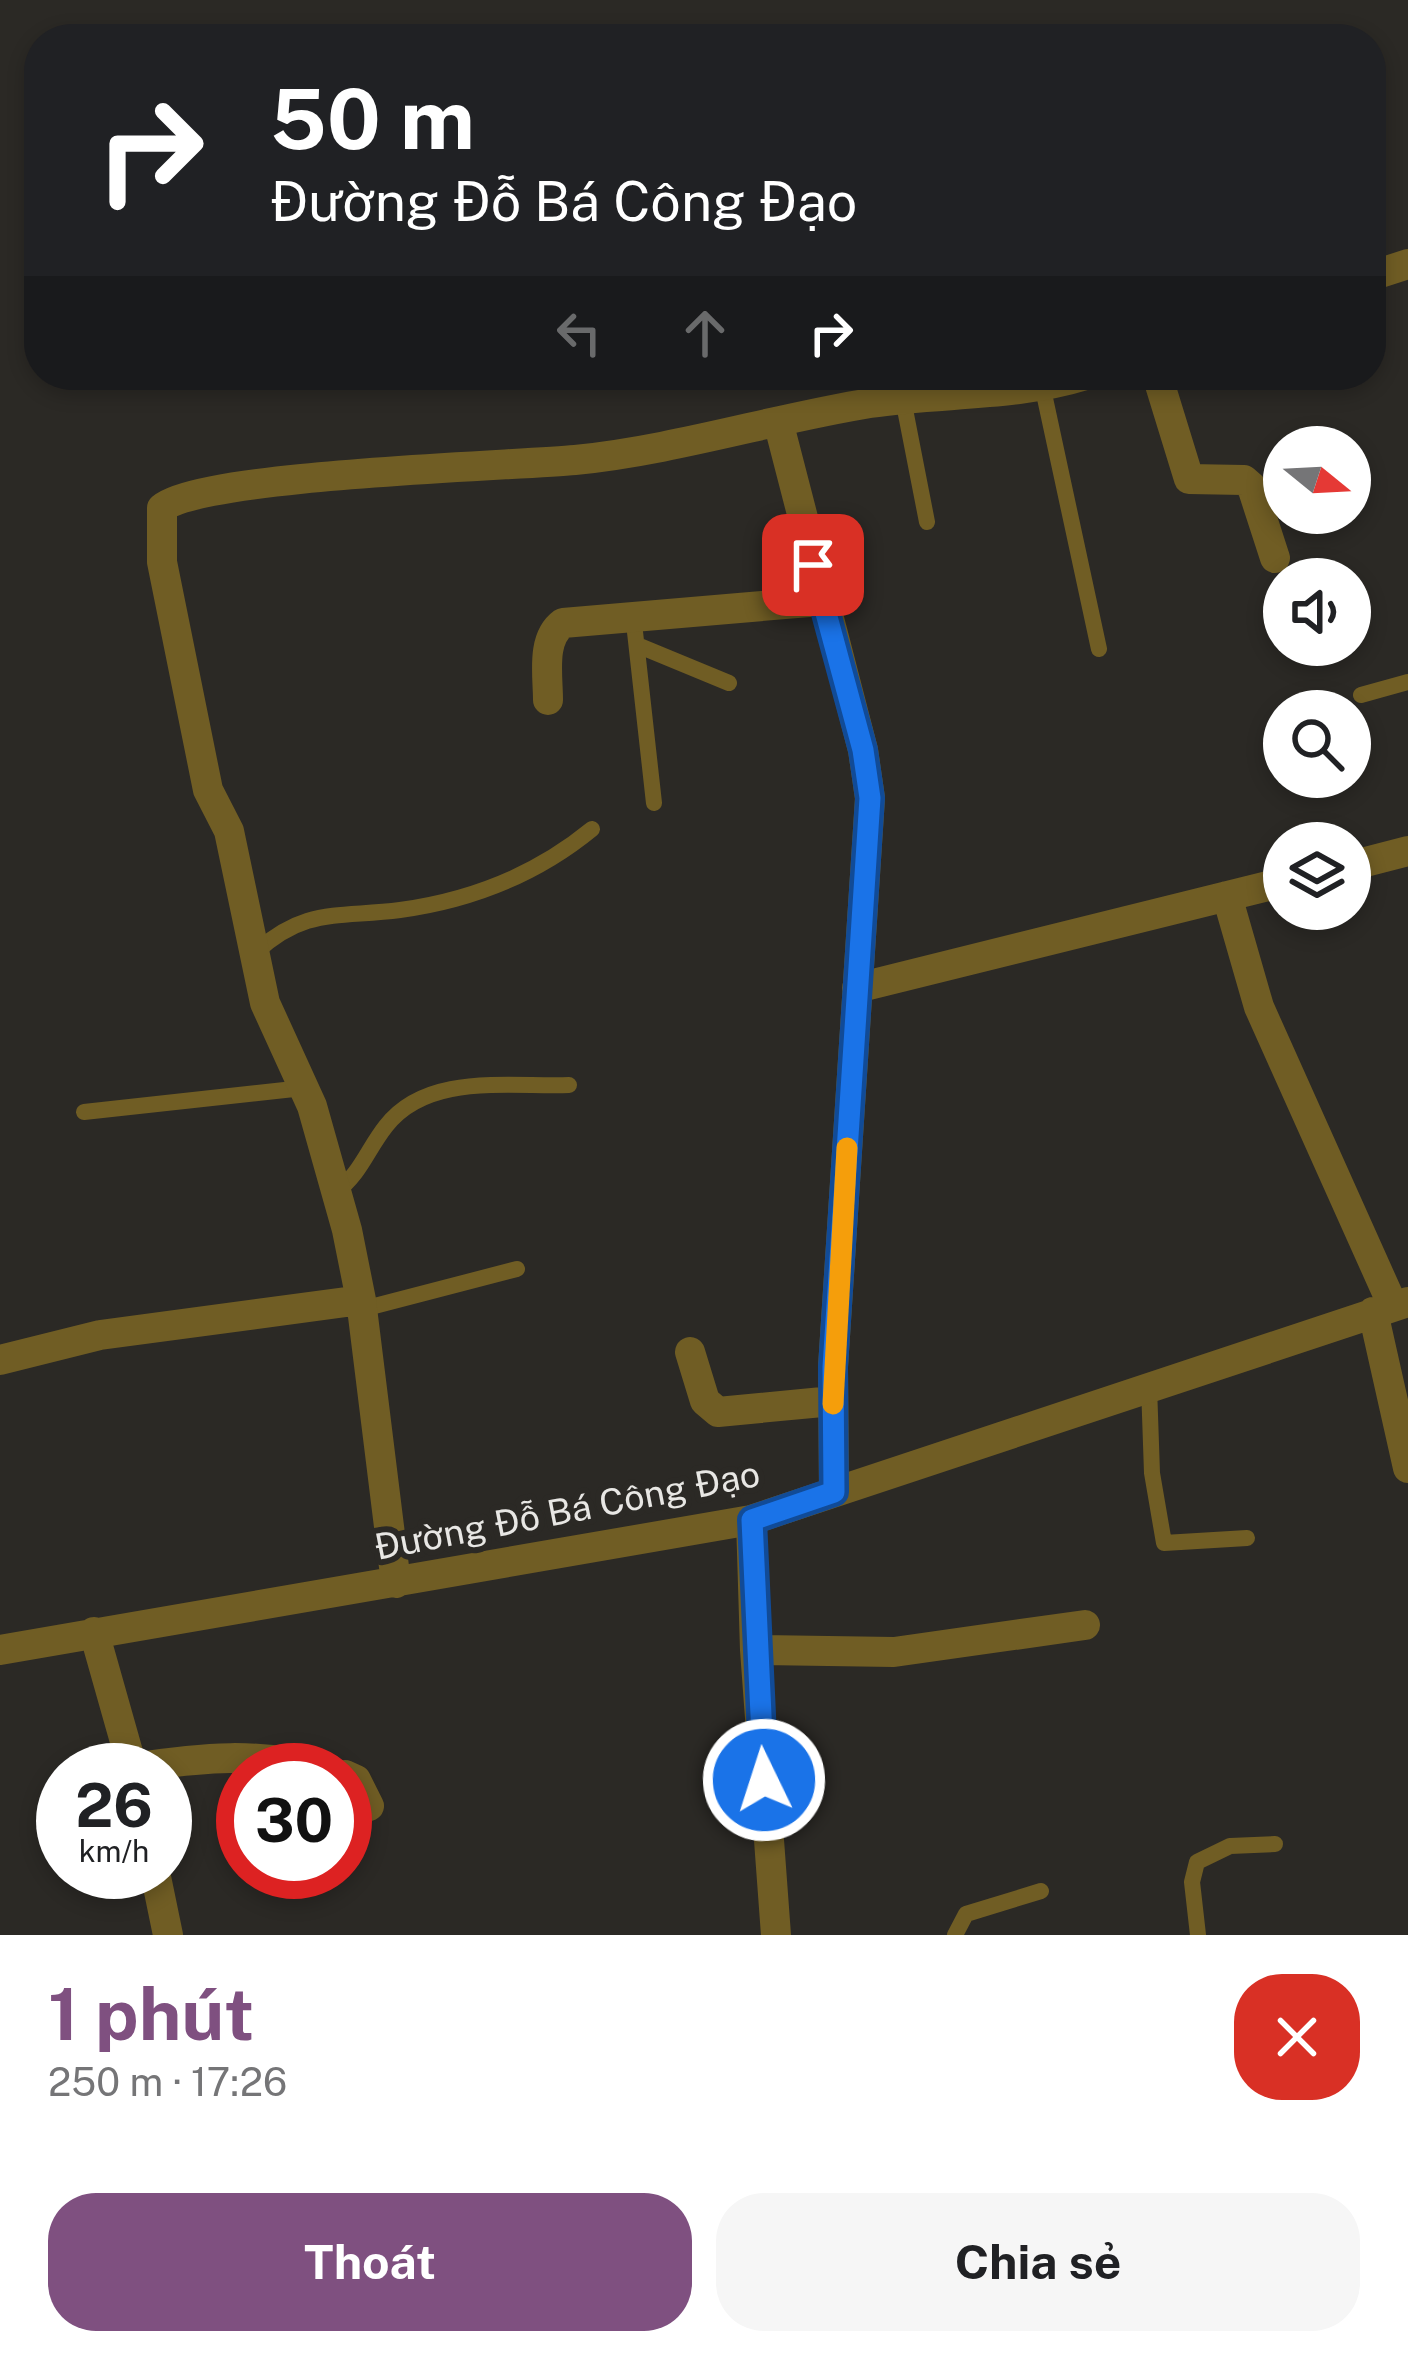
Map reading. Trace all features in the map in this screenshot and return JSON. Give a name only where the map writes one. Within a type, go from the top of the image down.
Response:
[{"type":"street","points":[[396,1583],[362,1304],[336,1192],[303,1088],[265,1003],[229,831],[208,790],[162,562],[162,508],[201,494],[384,472],[580,459],[903,399],[1017,390]]},
{"type":"street","points":[[1161,390],[1190,479],[1244,481],[1252,487],[1275,558]]},
{"type":"street","points":[[779,425],[863,750],[870,798],[833,1401],[834,1492]]},
{"type":"street","points":[[548,700],[554,630],[579,619],[821,601]]},
{"type":"street","points":[[1371,861],[1408,851]]},
{"type":"street","points":[[857,988],[1263,887]]},
{"type":"street","points":[[1227,896],[1259,1006],[1391,1307],[1408,1468]]},
{"type":"street","points":[[0,1360],[100,1335],[362,1304]]},
{"type":"street","name":"Đường Đỗ Bá Công Đạo","points":[[0,1651],[752,1520],[1391,1307]]},
{"type":"street","points":[[690,1352],[705,1401],[718,1412],[833,1401]]},
{"type":"street","points":[[752,1520],[754,1650],[776,1935]]},
{"type":"street","points":[[754,1650],[894,1652],[1085,1625]]},
{"type":"street","points":[[94,1632],[126,1743]]},
{"type":"street","points":[[161,1899],[168,1935]]},
{"type":"lane","points":[[1042,390],[1099,650]]},
{"type":"lane","points":[[903,399],[927,522]]},
{"type":"lane","points":[[633,614],[655,802]]},
{"type":"lane","points":[[637,645],[729,683]]},
{"type":"lane","points":[[1371,692],[1408,682]]},
{"type":"lane","points":[[255,953],[285,925],[327,914],[401,910],[504,885],[554,861],[592,829]]},
{"type":"lane","points":[[336,1192],[358,1176],[382,1131],[407,1101],[458,1088],[569,1085]]},
{"type":"lane","points":[[84,1112],[303,1088]]},
{"type":"lane","points":[[362,1304],[517,1269]]},
{"type":"lane","points":[[1149,1385],[1152,1473],[1164,1543],[1247,1538]]},
{"type":"lane","points":[[1198,1935],[1192,1882],[1197,1862],[1229,1846],[1275,1844]]},
{"type":"lane","points":[[955,1935],[966,1914],[1041,1891]]},
{"type":"slow traffic","points":[[833,1404],[847,1148]]},
{"type":"route","points":[[764,1780],[754,1650],[752,1520],[834,1492],[833,1367],[870,850],[870,798],[863,750],[813,565]]}]
